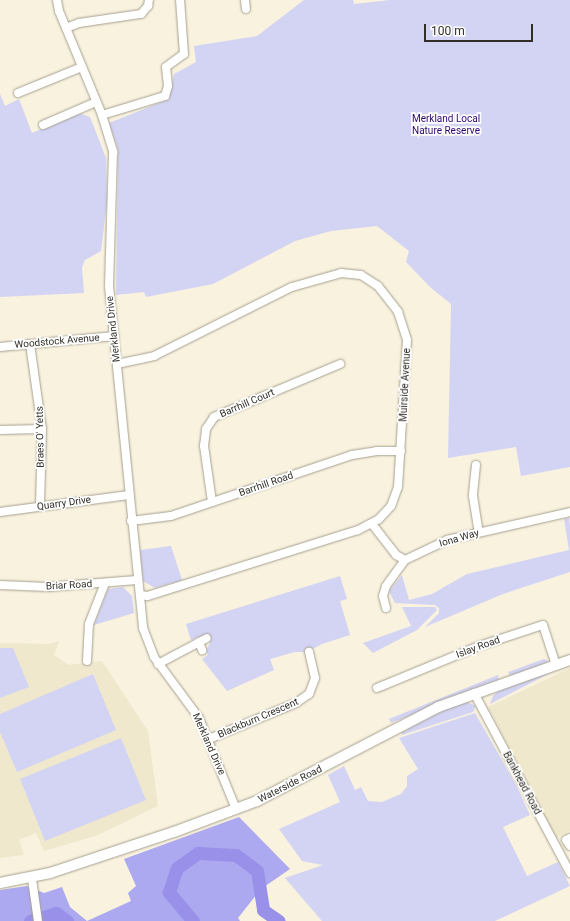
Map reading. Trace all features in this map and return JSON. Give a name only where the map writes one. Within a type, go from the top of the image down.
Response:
[{"type":"main road","name":"Waterside Road","points":[[0,884],[32,879],[236,809],[275,793],[418,717],[474,693],[570,660]]},
{"type":"street","name":"Merkland Drive","points":[[57,0],[66,28],[102,115],[110,139],[113,165],[108,260],[137,580],[141,595],[140,616],[146,640],[158,664],[190,704],[209,739],[236,809]]},
{"type":"street","points":[[66,28],[79,23],[141,14],[148,6],[149,0]]},
{"type":"street","points":[[102,115],[165,96],[168,86],[166,67],[184,54],[180,0]]},
{"type":"street","points":[[18,93],[82,67]]},
{"type":"street","points":[[43,125],[96,102]]},
{"type":"street","name":"Muirside Avenue","points":[[117,364],[154,356],[309,280],[341,273],[361,275],[378,286],[387,295],[398,312],[406,332],[407,347],[401,451],[395,497],[386,512],[372,524],[147,596],[141,595]]},
{"type":"street","name":"Woodstock Avenue","points":[[0,347],[114,336]]},
{"type":"street","name":"Braes O' Yetts","points":[[30,344],[42,429],[40,506]]},
{"type":"street","name":"Barrhill Court","points":[[212,502],[204,446],[206,429],[214,417],[340,364]]},
{"type":"street","points":[[0,430],[42,429]]},
{"type":"street","name":"Barrhill Road","points":[[132,521],[171,516],[352,455],[377,451],[401,451]]},
{"type":"street","points":[[476,465],[473,496],[479,532]]},
{"type":"street","name":"Quarry Drive","points":[[0,512],[129,495]]},
{"type":"street","name":"Iona Way","points":[[405,560],[413,559],[447,540],[570,512]]},
{"type":"street","points":[[372,524],[396,555],[405,560],[386,586],[383,596],[386,608]]},
{"type":"street","name":"Briar Road","points":[[0,585],[48,587],[137,580]]},
{"type":"street","points":[[87,661],[89,624],[105,583]]},
{"type":"street","name":"Islay Road","points":[[377,688],[459,654],[543,625],[556,664]]},
{"type":"street","points":[[158,664],[207,638]]},
{"type":"street","points":[[199,642],[202,650]]},
{"type":"street","name":"Blackburn Crescent","points":[[209,739],[296,703],[309,694],[316,678],[309,652]]},
{"type":"street","name":"Bankhead Road","points":[[474,693],[570,873]]},
{"type":"street","points":[[570,838],[566,840],[570,846]]},
{"type":"street","points":[[32,879],[38,921]]},
{"type":"shaded area","points":[[59,641],[54,655],[68,665],[102,661],[148,731],[158,806],[98,835],[44,851],[36,833],[19,840],[24,855],[0,858],[0,643],[50,644]]},
{"type":"shaded area","points":[[570,668],[570,831],[556,838],[488,707]]},
{"type":"shaded area","points":[[239,817],[290,869],[261,889],[238,918],[240,921],[87,921],[131,901],[128,893],[136,886],[124,859]]},
{"type":"shaded area","points":[[27,886],[44,893],[62,887],[70,907],[87,921],[0,921],[0,890]]},
{"type":"green space","name":"Merkland Local Nature Reserve","points":[[304,0],[353,0],[354,4],[390,0],[570,0],[570,467],[521,476],[516,447],[448,458],[451,304],[430,287],[406,262],[409,251],[377,226],[331,231],[295,241],[213,284],[146,297],[144,292],[116,295],[118,149],[109,123],[169,99],[174,74],[196,62],[194,46],[257,36]]},
{"type":"green space","points":[[0,94],[5,106],[19,99],[32,133],[79,113],[90,117],[106,158],[107,201],[101,251],[85,260],[82,267],[84,293],[0,297]]},
{"type":"green space","points":[[569,518],[570,572],[503,594],[425,627],[439,613],[439,608],[435,605],[395,603],[389,591],[402,575],[409,600],[432,594],[467,574],[569,550],[564,519]]},
{"type":"green space","points":[[171,546],[182,580],[155,588],[143,581],[140,550]]},
{"type":"green space","points":[[340,576],[347,599],[340,601],[350,635],[322,644],[307,652],[295,652],[270,659],[274,670],[227,691],[202,659],[208,655],[206,651],[210,643],[206,634],[191,640],[186,624]]},
{"type":"green space","points":[[123,587],[132,596],[134,613],[94,625],[108,589]]},
{"type":"green space","points":[[402,607],[435,607],[437,610],[417,630],[373,653],[363,643],[411,626]]},
{"type":"green space","points":[[0,648],[13,648],[29,687],[0,698]]},
{"type":"green space","points":[[544,659],[548,661],[544,664],[510,676],[508,672]]},
{"type":"green space","points":[[556,670],[490,704],[493,696],[499,690]]},
{"type":"green space","points":[[93,674],[116,730],[17,772],[0,732],[0,714]]},
{"type":"green space","points":[[498,675],[499,680],[391,723],[389,719]]},
{"type":"green space","points":[[465,701],[476,706],[473,712],[402,735],[401,732],[408,730],[407,727]]},
{"type":"green space","points":[[475,713],[515,783],[530,815],[503,827],[527,876],[558,862],[570,886],[495,921],[322,921],[285,878],[323,865],[302,861],[279,829],[340,802],[328,775],[344,766],[355,790],[361,787],[368,801],[382,802],[401,794],[407,786],[407,776],[418,769],[399,738]]},
{"type":"green space","points":[[121,738],[146,800],[45,841],[20,779]]},
{"type":"waterway","points":[[193,921],[169,892],[177,868],[198,853],[236,855],[257,871],[263,910],[279,921]]},
{"type":"waterway","points":[[30,921],[56,913],[67,921]]}]
